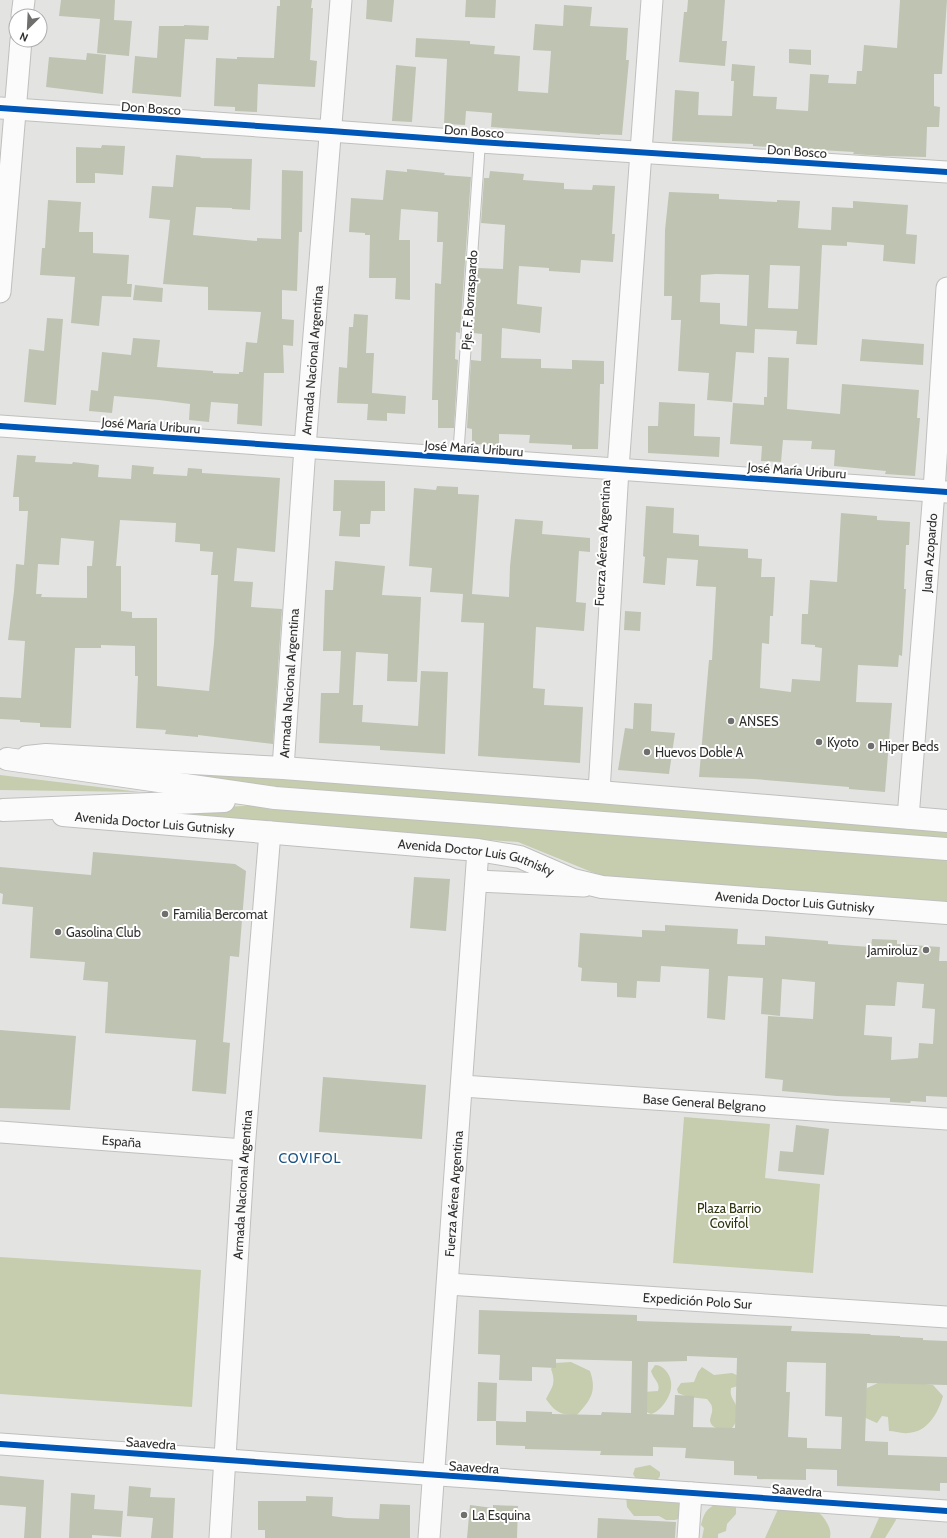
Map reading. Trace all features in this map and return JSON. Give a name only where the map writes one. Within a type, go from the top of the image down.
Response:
[{"type":"main road","name":"Avenida Doctor Luis Gutnisky","points":[[4,758],[46,755],[283,768],[600,792],[947,821]]},
{"type":"main road","name":"Avenida Doctor Luis Gutnisky","points":[[4,758],[275,798],[947,849]]},
{"type":"main road","name":"Avenida Doctor Luis Gutnisky","points":[[1,810],[275,798]]},
{"type":"main road","name":"Avenida Doctor Luis Gutnisky","points":[[1,810],[478,850],[520,857],[573,880],[602,887],[947,913]]},
{"type":"street","name":"Armada Nacional Argentina","points":[[283,768],[305,447],[341,0]]},
{"type":"street","name":"Fuerza Aérea Argentina","points":[[600,792],[618,469],[652,0]]},
{"type":"street","points":[[0,292],[8,109],[19,48]]},
{"type":"street","name":"Don Bosco","points":[[8,109],[480,142],[947,172]]},
{"type":"street","name":"Juan Azopardo","points":[[908,818],[941,492],[947,288]]},
{"type":"street","name":"José María Uriburu","points":[[0,426],[941,492]]},
{"type":"street","name":"Armada Nacional Argentina","points":[[220,1538],[244,1150],[270,832]]},
{"type":"street","name":"Fuerza Aérea Argentina","points":[[429,1538],[477,881],[478,850]]},
{"type":"street","points":[[477,881],[602,887]]},
{"type":"street","name":"Base General Belgrano","points":[[462,1086],[947,1118]]},
{"type":"street","name":"España","points":[[0,1132],[244,1150]]},
{"type":"street","name":"Expedición Polo Sur","points":[[448,1284],[947,1317]]},
{"type":"street","name":"Saavedra","points":[[0,1444],[947,1511]]},
{"type":"street","points":[[688,1538],[691,1493]]},
{"type":"lane","name":"Pje. F. Borraspardo","points":[[458,458],[480,142]]},
{"type":"green space","points":[[58,763],[947,826],[947,903],[604,877],[518,842],[108,812],[335,802]]},
{"type":"green space","points":[[0,775],[140,792],[0,790]]},
{"type":"green space","name":"Plaza Barrio Covifol","points":[[684,1117],[770,1124],[765,1178],[820,1184],[813,1273],[673,1263]]},
{"type":"green space","points":[[0,1257],[201,1270],[192,1407],[0,1394]]},
{"type":"green space","points":[[571,1362],[590,1371],[593,1384],[593,1390],[589,1400],[577,1415],[563,1414],[559,1412],[546,1399],[553,1384],[551,1369],[555,1363]]},
{"type":"green space","points":[[655,1365],[662,1367],[668,1373],[671,1380],[671,1388],[669,1396],[664,1404],[651,1414],[639,1409],[643,1392],[658,1391],[658,1383],[651,1371]]},
{"type":"green space","points":[[702,1367],[714,1375],[732,1373],[739,1376],[738,1386],[731,1388],[731,1394],[738,1415],[730,1430],[718,1429],[711,1424],[712,1407],[707,1399],[688,1397],[678,1393],[677,1389],[681,1383],[694,1382]]},
{"type":"green space","points":[[887,1379],[933,1385],[943,1396],[935,1415],[927,1425],[915,1432],[901,1433],[889,1431],[888,1417],[882,1416],[877,1423],[861,1416],[867,1388]]},
{"type":"green space","points":[[650,1465],[660,1472],[660,1476],[656,1482],[640,1481],[633,1474],[635,1468]]},
{"type":"green space","points":[[680,1493],[685,1517],[675,1520],[666,1520],[659,1516],[634,1516],[627,1507],[626,1496]]},
{"type":"green space","points":[[720,1501],[736,1501],[736,1514],[727,1524],[726,1531],[718,1534],[718,1538],[702,1538],[704,1528],[701,1525],[704,1516],[710,1508]]},
{"type":"green space","points":[[892,1505],[896,1520],[885,1538],[870,1538],[882,1511]]},
{"type":"green space","points":[[779,1507],[800,1507],[812,1509],[818,1512],[829,1527],[830,1538],[765,1538]]},
{"type":"building","points":[[61,0],[115,0],[114,20],[132,21],[129,56],[97,53],[100,19],[59,16]]},
{"type":"building","points":[[280,0],[312,0],[311,8],[313,8],[310,60],[317,61],[315,87],[258,84],[257,112],[235,111],[235,107],[214,106],[216,58],[274,58],[277,6],[280,6]]},
{"type":"building","points":[[367,0],[394,0],[392,22],[366,19]]},
{"type":"building","points":[[466,0],[496,0],[495,18],[465,17]]},
{"type":"building","points":[[688,0],[725,0],[722,41],[727,41],[725,66],[679,62],[684,12],[687,12]]},
{"type":"building","points":[[900,0],[947,0],[942,74],[934,74],[934,106],[940,107],[939,127],[927,127],[926,157],[853,154],[854,152],[753,146],[753,144],[672,141],[675,90],[699,92],[698,115],[732,116],[734,81],[731,81],[732,64],[755,66],[753,96],[777,97],[776,109],[808,111],[810,74],[829,75],[828,83],[856,84],[857,71],[862,71],[864,45],[897,48]]},
{"type":"building","points":[[564,5],[592,7],[590,26],[628,28],[626,60],[629,60],[622,135],[600,135],[491,127],[492,113],[466,111],[465,125],[444,124],[447,59],[415,57],[416,38],[470,41],[470,44],[495,46],[494,54],[520,56],[518,91],[548,93],[551,51],[533,50],[535,24],[563,26]]},
{"type":"building","points":[[159,26],[209,26],[208,40],[185,39],[181,97],[132,93],[135,56],[157,58]]},
{"type":"building","points":[[789,49],[811,50],[811,65],[789,63]]},
{"type":"building","points":[[87,53],[106,55],[103,94],[46,87],[49,57],[86,60]]},
{"type":"building","points":[[396,65],[416,67],[412,122],[392,121]]},
{"type":"building","points":[[102,145],[125,146],[123,175],[95,173],[95,183],[76,183],[76,147],[101,148]]},
{"type":"building","points":[[176,155],[201,157],[200,158],[252,159],[250,210],[196,207],[193,235],[257,241],[257,238],[281,239],[282,170],[303,171],[302,232],[299,232],[297,291],[282,290],[282,319],[294,320],[293,346],[283,345],[284,373],[264,373],[262,426],[237,424],[238,404],[211,402],[209,422],[189,420],[190,404],[159,400],[114,396],[112,413],[89,411],[91,390],[98,391],[102,352],[131,355],[133,338],[160,340],[157,367],[213,371],[213,373],[239,374],[239,372],[243,372],[246,342],[257,343],[261,312],[208,310],[208,287],[163,284],[170,220],[149,218],[152,186],[173,187]]},
{"type":"building","points":[[407,169],[445,173],[444,175],[471,177],[460,333],[456,332],[455,359],[458,360],[454,428],[438,428],[438,400],[432,400],[435,283],[441,284],[443,242],[437,242],[438,212],[401,209],[399,240],[410,240],[410,300],[395,299],[396,278],[369,278],[370,235],[365,235],[365,233],[349,232],[351,198],[383,200],[386,170],[407,172]]},
{"type":"building","points":[[490,171],[524,174],[523,180],[564,183],[564,189],[592,190],[593,185],[615,186],[612,234],[615,234],[613,262],[581,260],[580,273],[549,271],[549,268],[519,266],[517,304],[542,307],[540,333],[502,328],[501,358],[541,359],[541,368],[572,369],[572,360],[604,361],[604,384],[600,384],[598,449],[572,449],[572,445],[529,443],[530,435],[499,434],[499,445],[472,444],[472,429],[467,428],[471,360],[481,361],[482,334],[473,333],[478,268],[503,269],[505,225],[481,223],[484,178],[489,178]]},
{"type":"building","points":[[669,192],[719,194],[719,199],[777,202],[777,200],[800,201],[798,228],[831,230],[832,207],[853,208],[853,201],[908,205],[906,234],[917,235],[915,264],[883,261],[884,245],[847,242],[847,246],[822,245],[817,345],[796,344],[797,331],[755,329],[754,353],[736,352],[732,402],[707,400],[709,373],[678,371],[681,320],[671,320],[672,296],[664,296],[665,230]],"holes":[[[770,265],[800,266],[798,309],[768,308]],[[701,275],[749,275],[747,326],[720,324],[720,303],[700,302]]]},
{"type":"building","points":[[48,200],[81,202],[79,232],[93,232],[93,253],[129,255],[127,284],[132,284],[131,297],[102,296],[99,326],[71,323],[75,277],[40,275],[42,248],[45,248]]},
{"type":"building","points":[[135,285],[163,288],[162,302],[133,300]]},
{"type":"building","points":[[354,314],[368,315],[366,353],[374,353],[372,393],[406,396],[405,414],[387,413],[387,421],[367,420],[368,404],[337,403],[339,367],[347,368],[349,327],[353,327]]},
{"type":"building","points":[[47,318],[63,319],[56,405],[24,402],[29,349],[44,351]]},
{"type":"building","points":[[862,339],[924,344],[923,365],[860,361]]},
{"type":"building","points":[[768,357],[789,358],[787,409],[840,414],[842,384],[919,390],[917,418],[920,418],[915,476],[885,474],[886,471],[834,466],[835,450],[811,449],[812,441],[783,440],[781,462],[761,461],[762,446],[730,444],[733,403],[764,405],[764,397],[767,397]]},
{"type":"building","points":[[659,402],[695,404],[694,436],[720,437],[719,457],[648,453],[648,426],[658,426]]},
{"type":"building","points":[[17,455],[36,456],[35,462],[72,464],[73,462],[99,465],[98,477],[131,479],[132,465],[154,467],[153,474],[187,476],[188,468],[202,469],[202,473],[280,478],[275,552],[237,548],[234,581],[253,582],[251,607],[282,609],[273,744],[198,735],[198,737],[165,734],[166,730],[136,728],[138,676],[135,676],[135,646],[101,645],[101,648],[75,648],[71,728],[40,727],[40,723],[0,719],[0,697],[21,698],[25,641],[8,640],[16,564],[24,565],[28,511],[19,511],[19,497],[13,497]],"holes":[[[120,520],[176,523],[175,542],[200,544],[200,551],[213,552],[211,575],[218,575],[214,643],[209,691],[157,686],[157,618],[132,618],[132,612],[121,611],[121,566],[116,566]],[[61,538],[94,541],[92,566],[87,566],[87,598],[41,597],[42,594],[36,594],[38,564],[59,565]]]},
{"type":"building","points":[[334,480],[385,481],[385,511],[371,511],[370,524],[360,524],[360,537],[339,536],[341,511],[333,511]]},
{"type":"building","points":[[437,486],[458,487],[458,494],[479,495],[472,594],[509,597],[510,566],[515,519],[543,521],[542,534],[590,538],[590,552],[579,551],[576,602],[586,603],[584,631],[536,627],[533,688],[545,689],[544,705],[583,707],[580,763],[478,756],[484,623],[461,622],[463,594],[430,592],[432,568],[409,566],[414,488],[436,490]]},
{"type":"building","points":[[646,506],[674,508],[673,533],[699,535],[699,546],[748,549],[748,558],[762,559],[761,577],[775,577],[773,616],[770,616],[769,644],[762,643],[760,688],[791,692],[792,679],[820,681],[822,648],[815,647],[815,645],[801,644],[802,614],[808,614],[810,580],[837,582],[841,513],[877,516],[877,520],[910,522],[909,545],[906,545],[904,589],[906,589],[902,656],[899,655],[898,667],[858,665],[856,702],[892,703],[885,792],[849,789],[849,787],[754,779],[699,777],[709,660],[712,660],[716,587],[696,586],[698,560],[667,558],[665,585],[643,583]]},
{"type":"building","points":[[335,561],[385,566],[382,595],[421,597],[417,682],[387,681],[388,654],[356,652],[353,705],[363,705],[362,722],[418,726],[421,671],[448,672],[445,754],[380,750],[380,746],[319,743],[321,693],[339,693],[341,651],[323,651],[325,590],[333,590]]},
{"type":"building","points":[[625,611],[641,612],[640,631],[624,630]]},
{"type":"building","name":"Huevos Doble A","points":[[634,703],[652,704],[651,731],[675,733],[669,774],[618,770],[625,728],[633,729]]},
{"type":"building","name":"Familia Bercomat","points":[[93,852],[235,864],[246,871],[239,957],[230,956],[223,1042],[230,1043],[226,1094],[192,1091],[196,1040],[105,1033],[108,982],[83,980],[85,962],[30,958],[33,907],[2,904],[3,894],[0,893],[0,867],[91,875]]},
{"type":"building","points":[[414,877],[450,879],[446,931],[410,928]]},
{"type":"building","points":[[665,925],[738,929],[737,944],[765,945],[765,936],[828,941],[828,944],[871,947],[872,939],[897,940],[897,944],[940,947],[939,961],[947,961],[947,1097],[926,1096],[926,1102],[911,1101],[910,1103],[890,1102],[890,1098],[837,1096],[782,1091],[783,1080],[765,1078],[768,1016],[813,1019],[815,982],[782,979],[780,1016],[761,1014],[763,978],[728,976],[725,1020],[707,1018],[709,969],[661,966],[660,982],[637,981],[636,998],[617,997],[617,983],[581,981],[582,968],[578,967],[580,933],[642,937],[642,930],[665,931]],"holes":[[[897,982],[924,984],[922,1008],[935,1009],[933,1044],[919,1043],[918,1058],[891,1060],[892,1037],[864,1035],[866,1005],[895,1006]]]},
{"type":"building","points":[[0,1030],[76,1036],[70,1110],[0,1108]]},
{"type":"building","points":[[323,1077],[426,1085],[422,1139],[319,1132]]},
{"type":"building","points":[[796,1125],[829,1129],[824,1175],[778,1171],[780,1151],[793,1152]]},
{"type":"building","points":[[479,1310],[637,1315],[637,1321],[792,1326],[791,1331],[870,1334],[947,1341],[947,1385],[867,1383],[865,1441],[888,1442],[888,1455],[947,1457],[947,1483],[940,1483],[940,1491],[837,1486],[837,1470],[806,1469],[806,1480],[757,1479],[757,1476],[734,1475],[734,1461],[685,1458],[686,1448],[653,1447],[653,1456],[600,1455],[601,1451],[525,1449],[525,1446],[496,1445],[496,1421],[526,1422],[526,1411],[552,1412],[552,1414],[601,1415],[602,1412],[631,1413],[632,1361],[556,1359],[556,1368],[532,1367],[532,1381],[499,1380],[500,1355],[478,1354]],"holes":[[[687,1356],[737,1358],[735,1428],[693,1427],[694,1396],[675,1395],[674,1415],[647,1414],[648,1362],[687,1361]],[[787,1362],[826,1363],[825,1416],[842,1417],[841,1449],[807,1448],[807,1438],[788,1437],[790,1392],[786,1392]]]},
{"type":"building","points":[[478,1382],[497,1383],[496,1421],[477,1421]]},
{"type":"building","points":[[0,1476],[44,1480],[41,1538],[24,1538],[26,1507],[0,1505]]},
{"type":"building","points":[[129,1486],[151,1488],[150,1497],[175,1498],[173,1538],[151,1538],[153,1518],[127,1516]]},
{"type":"building","points":[[71,1493],[95,1495],[94,1509],[123,1511],[121,1537],[92,1535],[92,1538],[69,1538]]},
{"type":"building","points":[[306,1496],[333,1497],[332,1516],[346,1518],[379,1519],[380,1504],[410,1505],[410,1538],[265,1538],[265,1530],[258,1530],[258,1501],[306,1501]]},
{"type":"building","points":[[470,1505],[493,1508],[493,1505],[518,1506],[517,1538],[467,1538]]},
{"type":"building","points":[[598,1518],[676,1522],[675,1538],[597,1538]]},
{"type":"cycle path","points":[[0,108],[480,142],[947,172]]},
{"type":"cycle path","points":[[0,426],[947,492]]},
{"type":"cycle path","points":[[0,1444],[947,1511]]},
{"type":"place","name":"ANSES","points":[[731,721]]},
{"type":"place","name":"Kyoto","points":[[819,742]]},
{"type":"place","name":"Hiper Beds","points":[[871,746]]},
{"type":"place","name":"Huevos Doble A","points":[[647,752]]},
{"type":"place","name":"Familia Bercomat","points":[[165,914]]},
{"type":"place","name":"Gasolina Club","points":[[58,932]]},
{"type":"place","name":"Jamiroluz","points":[[926,950]]},
{"type":"place","name":"La Esquina","points":[[464,1515]]},
{"type":"district","name":"COVIFOL","points":[[310,1158]]}]
